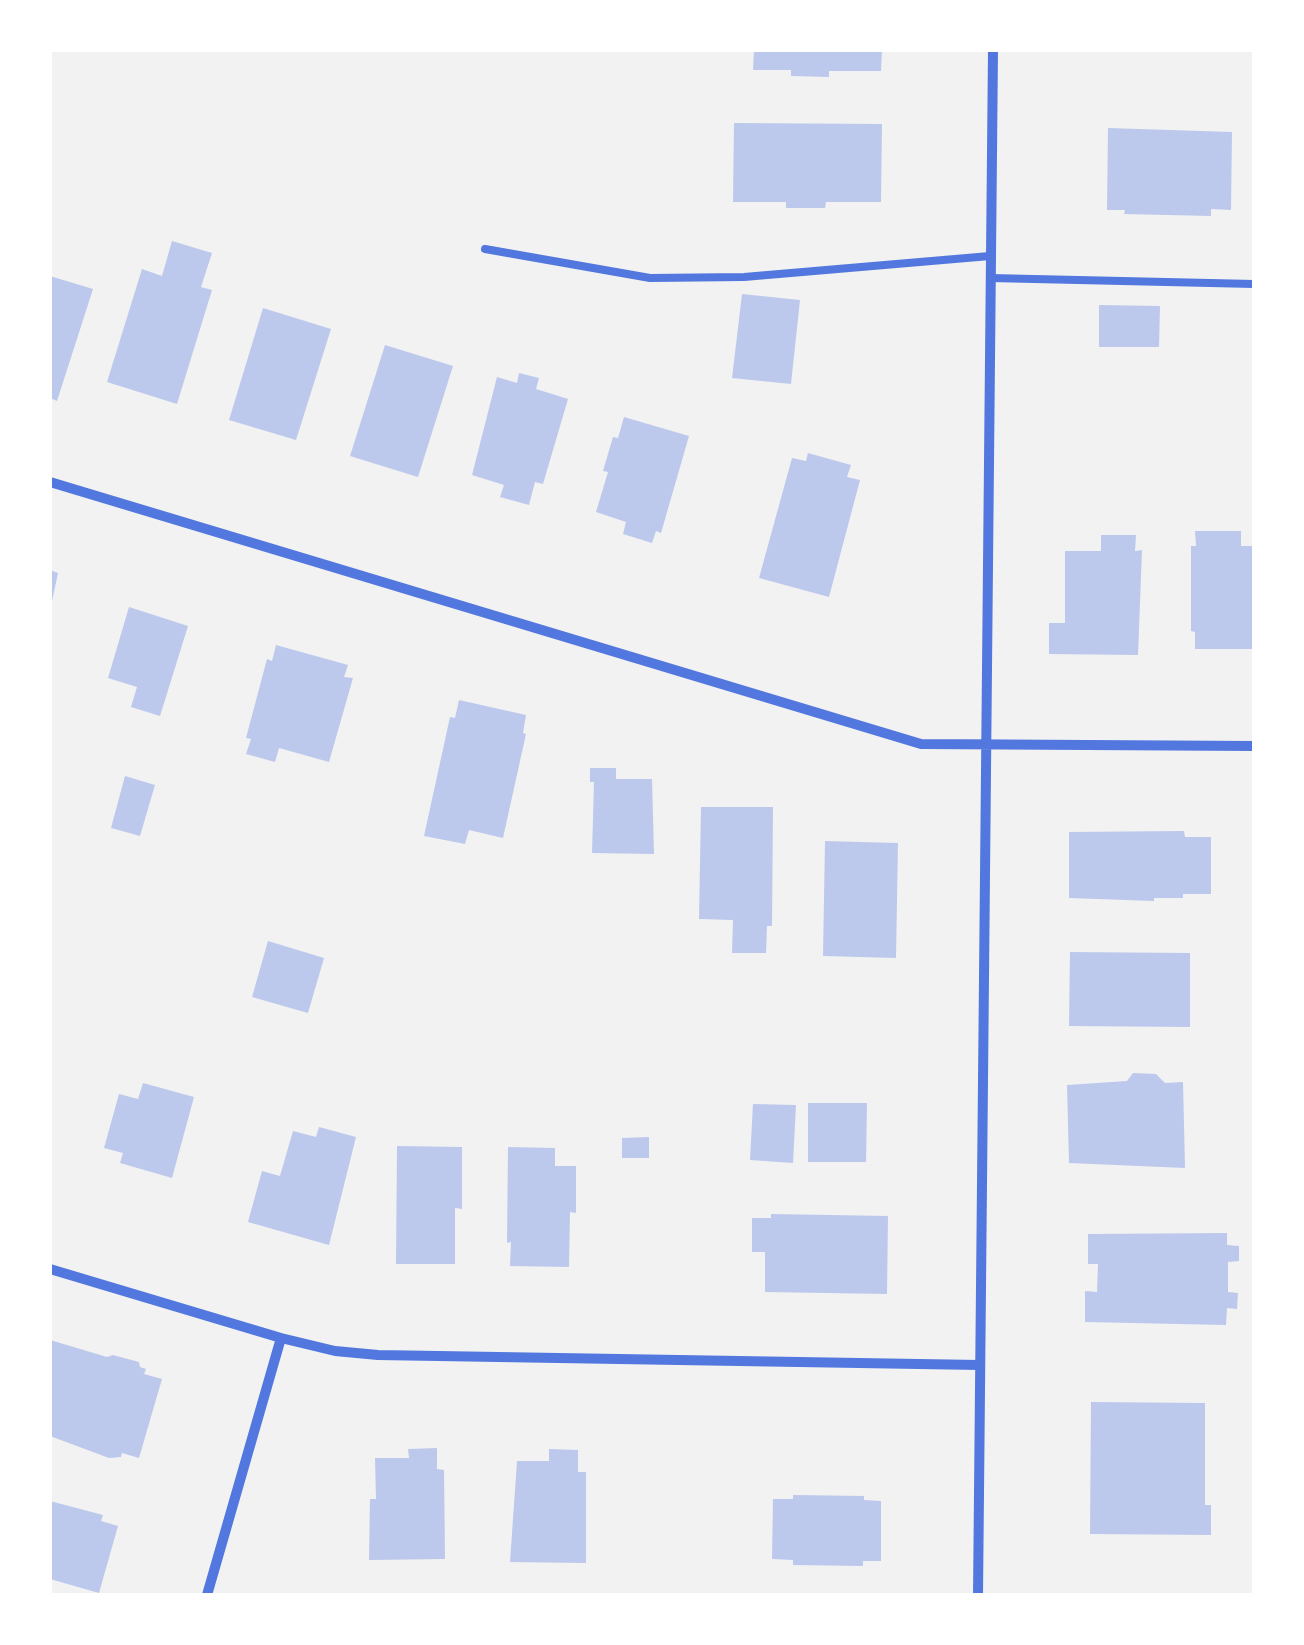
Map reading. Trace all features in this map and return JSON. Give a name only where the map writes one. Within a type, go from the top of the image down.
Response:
[{"type":"street","points":[[978,1595],[993,50]]},
{"type":"street","points":[[50,482],[921,744],[1254,746]]},
{"type":"street","points":[[50,1269],[335,1351],[378,1355],[979,1365]]},
{"type":"street","points":[[207,1595],[281,1338]]},
{"type":"lane","points":[[485,250],[650,278],[744,278],[990,256]]},
{"type":"lane","points":[[990,278],[1254,284]]},
{"type":"building","points":[[754,50],[882,50],[881,71],[829,71],[829,77],[791,76],[791,70],[753,70]]},
{"type":"building","points":[[734,123],[882,124],[881,202],[826,202],[825,208],[786,208],[786,202],[733,202]]},
{"type":"building","points":[[1108,128],[1232,132],[1231,210],[1211,209],[1211,216],[1124,214],[1125,210],[1107,210]]},
{"type":"building","points":[[172,241],[212,253],[201,287],[212,290],[177,404],[107,382],[142,269],[162,276]]},
{"type":"building","points":[[50,276],[93,289],[57,401],[50,398]]},
{"type":"building","points":[[742,294],[800,300],[791,384],[732,378]]},
{"type":"building","points":[[1099,305],[1160,306],[1159,347],[1099,347]]},
{"type":"building","points":[[263,308],[331,329],[296,440],[229,420]]},
{"type":"building","points":[[385,345],[453,366],[418,477],[350,456]]},
{"type":"building","points":[[519,373],[539,378],[536,389],[568,399],[543,484],[535,482],[529,505],[500,497],[504,485],[472,475],[497,377],[517,383]]},
{"type":"building","points":[[624,417],[689,436],[661,533],[656,531],[652,543],[623,534],[626,522],[596,512],[613,437],[618,438]]},
{"type":"building","points":[[808,453],[851,465],[847,477],[860,480],[829,597],[759,578],[792,458],[806,461]]},
{"type":"building","points":[[1195,531],[1241,531],[1241,546],[1254,546],[1254,649],[1195,649],[1195,632],[1191,631],[1191,546],[1196,546]]},
{"type":"building","points":[[1101,535],[1136,535],[1135,551],[1142,550],[1138,655],[1049,654],[1049,623],[1065,623],[1065,551],[1101,551]]},
{"type":"building","points":[[50,570],[58,573],[51,606],[50,605]]},
{"type":"building","points":[[129,607],[188,626],[160,716],[131,707],[137,687],[108,678]]},
{"type":"building","points":[[276,645],[348,665],[344,677],[353,678],[329,762],[279,748],[275,762],[246,754],[251,739],[246,738],[267,659],[272,661]]},
{"type":"building","points":[[459,700],[526,715],[526,734],[503,838],[469,830],[465,844],[424,836],[450,717],[455,718]]},
{"type":"building","points":[[590,768],[616,768],[616,779],[652,779],[654,854],[592,853],[594,782],[590,782]]},
{"type":"building","points":[[125,776],[155,785],[140,836],[111,828]]},
{"type":"building","points":[[701,807],[773,807],[772,926],[767,926],[766,953],[732,953],[733,920],[699,919]]},
{"type":"building","points":[[1184,831],[1185,837],[1211,837],[1211,894],[1183,894],[1183,898],[1154,901],[1069,898],[1069,832]]},
{"type":"building","points":[[825,841],[898,843],[896,958],[823,956]]},
{"type":"building","points":[[268,941],[324,958],[308,1013],[252,997]]},
{"type":"building","points":[[1070,952],[1190,953],[1190,1027],[1069,1026]]},
{"type":"building","points":[[1133,1073],[1156,1074],[1165,1083],[1183,1082],[1185,1168],[1069,1163],[1067,1085],[1127,1081]]},
{"type":"building","points":[[143,1083],[194,1097],[172,1178],[120,1163],[123,1153],[104,1148],[119,1094],[138,1099]]},
{"type":"building","points":[[808,1103],[867,1103],[866,1162],[808,1162]]},
{"type":"building","points":[[753,1104],[796,1105],[793,1163],[750,1160]]},
{"type":"building","points":[[319,1127],[356,1137],[329,1245],[248,1222],[262,1171],[280,1176],[293,1131],[316,1137]]},
{"type":"building","points":[[649,1137],[649,1158],[622,1158],[622,1138]]},
{"type":"building","points":[[397,1146],[462,1147],[462,1209],[455,1208],[455,1264],[396,1264]]},
{"type":"building","points":[[508,1147],[555,1148],[555,1166],[576,1166],[576,1213],[570,1212],[569,1267],[510,1266]]},
{"type":"building","points":[[771,1214],[888,1216],[887,1294],[765,1292],[765,1252],[752,1252],[752,1218],[771,1218]]},
{"type":"building","points":[[1227,1233],[1227,1245],[1239,1246],[1239,1261],[1228,1262],[1228,1292],[1238,1293],[1237,1309],[1227,1308],[1226,1325],[1085,1322],[1085,1291],[1097,1292],[1098,1264],[1088,1264],[1088,1234]]},
{"type":"building","points":[[50,1340],[139,1362],[146,1369],[144,1374],[162,1379],[139,1458],[122,1453],[121,1457],[109,1458],[50,1436]]},
{"type":"building","points":[[1091,1402],[1205,1403],[1205,1505],[1211,1505],[1211,1535],[1090,1534]]},
{"type":"building","points":[[437,1448],[437,1469],[444,1470],[445,1559],[369,1560],[370,1499],[376,1499],[375,1458],[409,1458],[408,1449]]},
{"type":"building","points":[[549,1449],[578,1450],[578,1472],[586,1472],[586,1563],[510,1562],[517,1461],[549,1461]]},
{"type":"building","points":[[793,1495],[864,1496],[864,1500],[881,1501],[881,1561],[863,1561],[863,1566],[793,1565],[793,1560],[772,1559],[773,1499],[793,1499]]},
{"type":"building","points":[[50,1501],[103,1515],[101,1521],[118,1526],[99,1593],[50,1579]]}]
